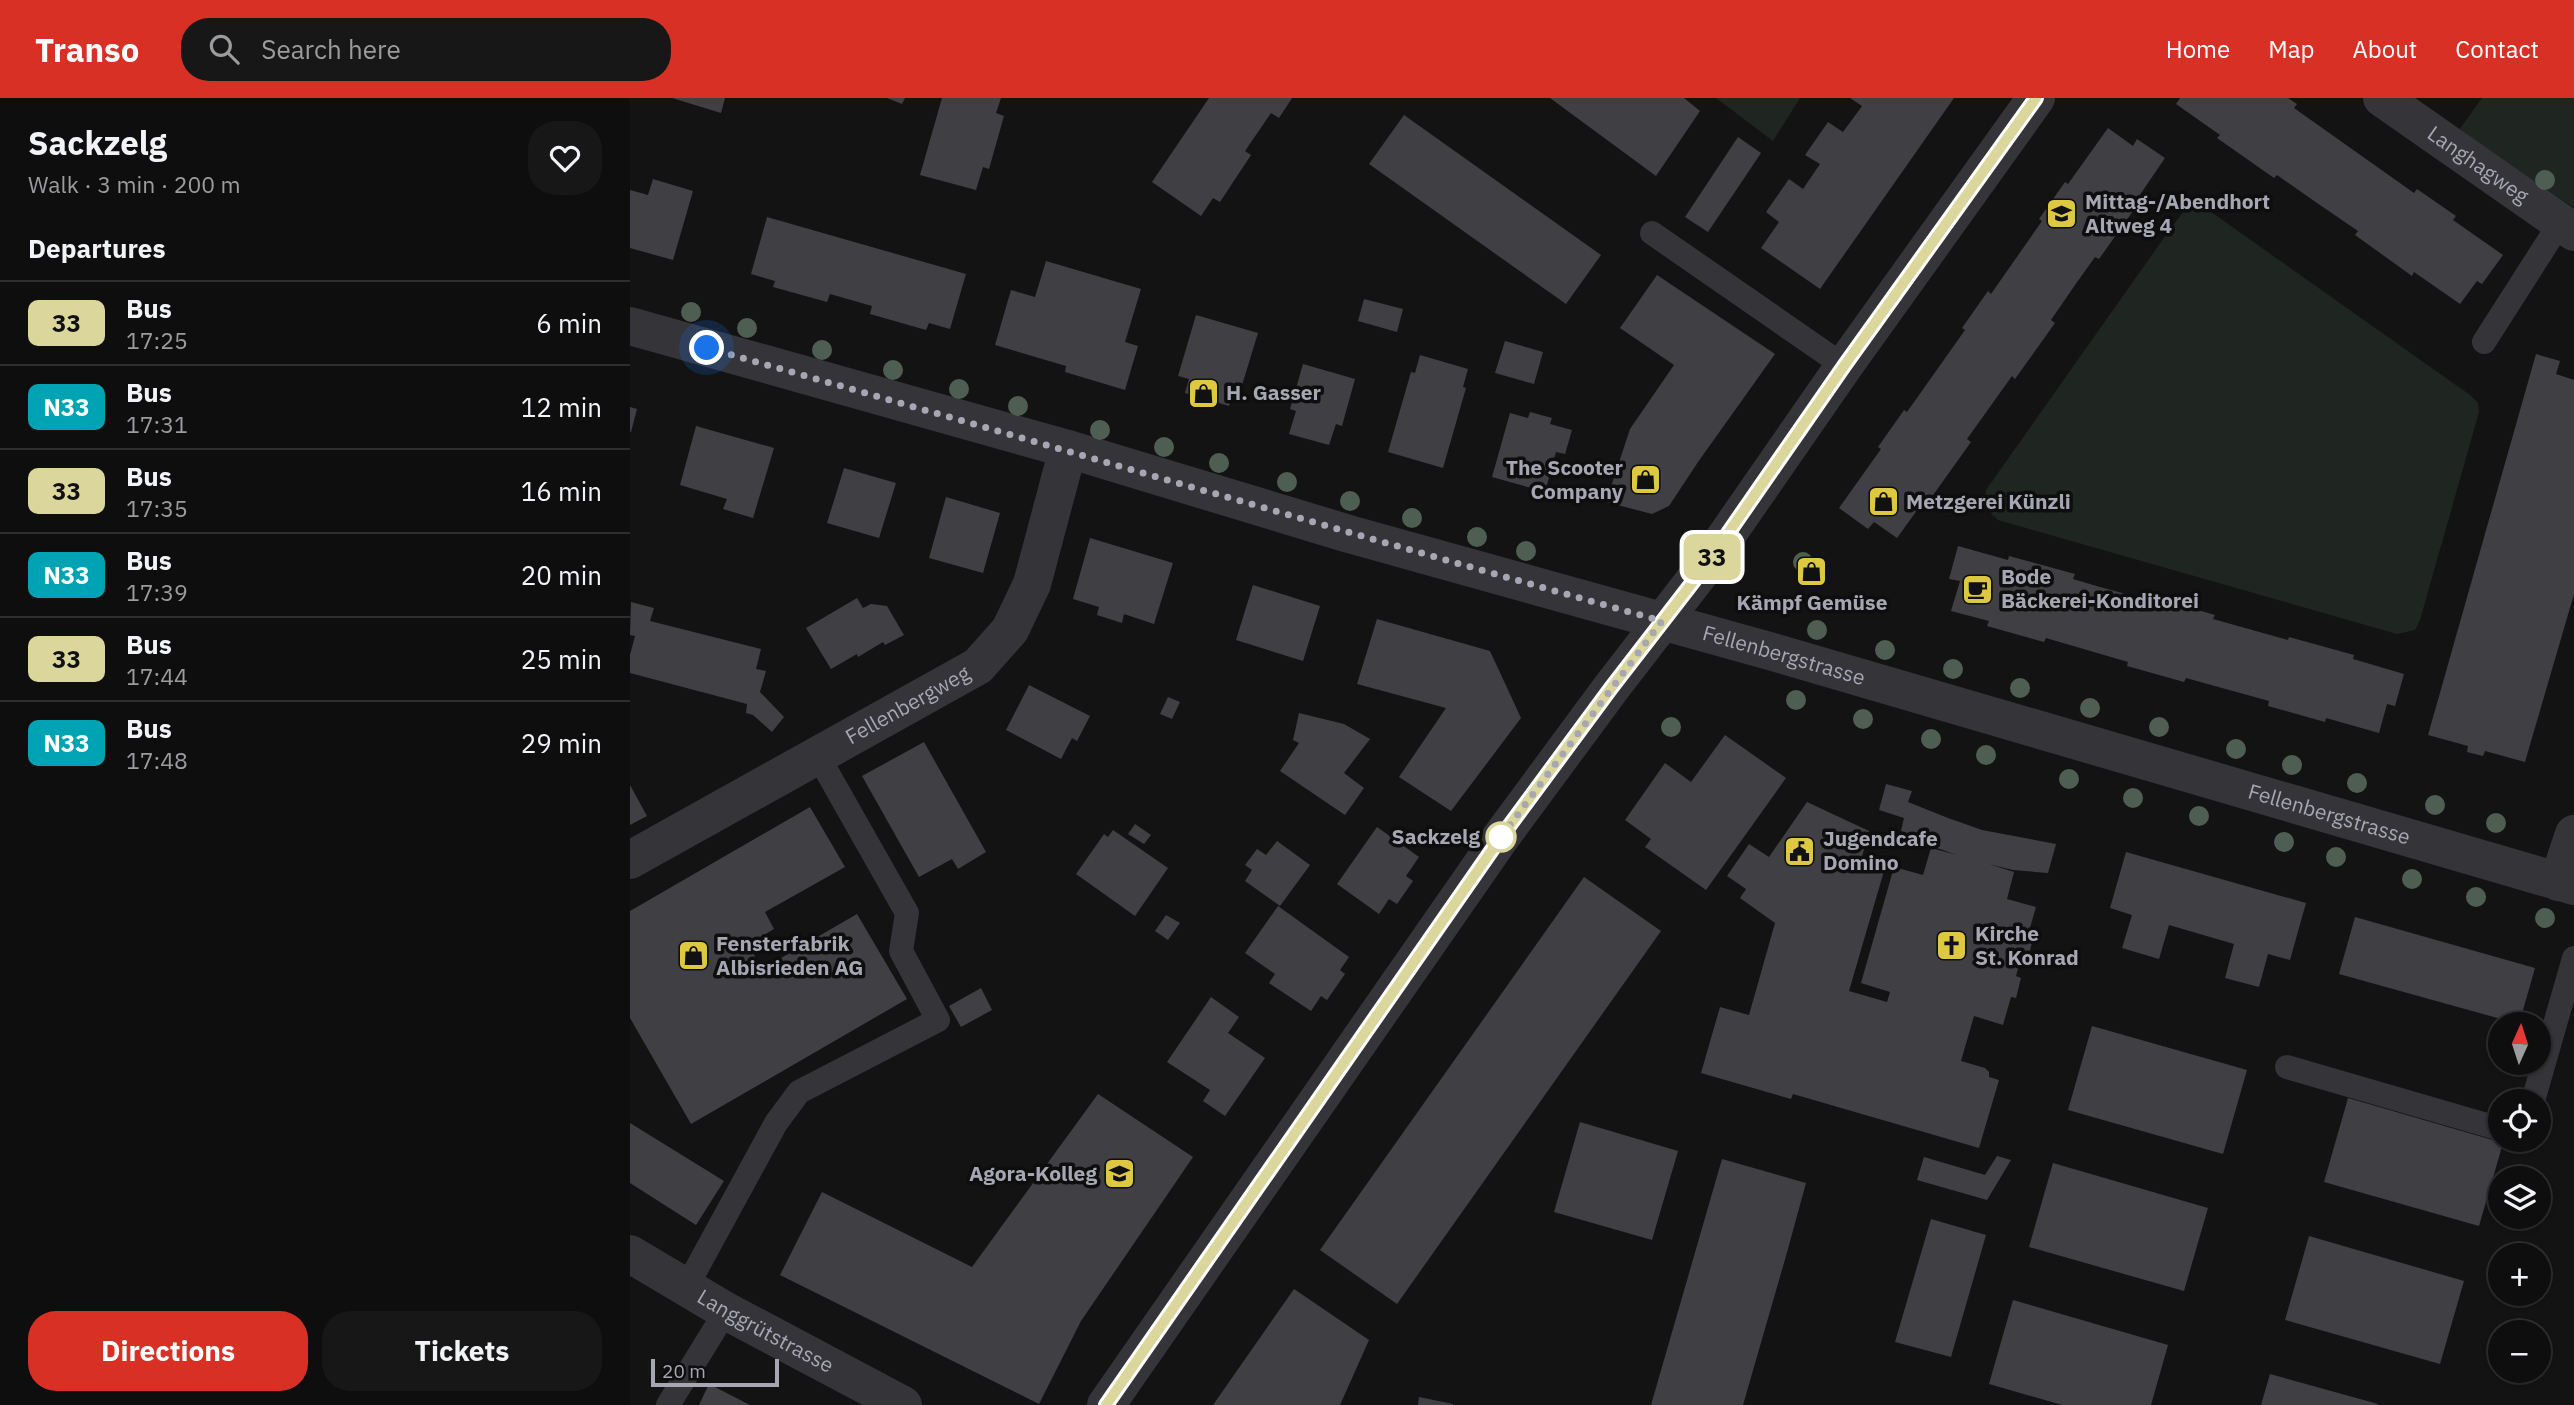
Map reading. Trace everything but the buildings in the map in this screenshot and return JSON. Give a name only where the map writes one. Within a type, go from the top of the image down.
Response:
[{"type":"street","points":[[1106,1405],[1501,837],[1706,565],[1844,366],[2036,98]]},
{"type":"street","name":"Langhagweg","points":[[2382,98],[2567,227]]},
{"type":"street","name":"Fellenbergstrasse","points":[[630,326],[1068,449],[1349,534],[1662,621],[2566,884]]},
{"type":"street","name":"Fellenbergweg","points":[[630,860],[978,666],[1010,630],[1031,584],[1068,449]]},
{"type":"street","points":[[2566,884],[2574,835]]},
{"type":"street","name":"Langgrütstrasse","points":[[630,1254],[726,1311],[903,1405]]},
{"type":"lane","points":[[2484,342],[2567,227]]},
{"type":"lane","points":[[1653,233],[1844,366]]},
{"type":"lane","points":[[686,1288],[776,1123],[799,1092],[938,1020],[901,951],[907,914],[818,756]]},
{"type":"lane","points":[[2536,1089],[2574,958]]},
{"type":"lane","points":[[2287,1067],[2488,1125]]},
{"type":"lane","points":[[668,1405],[726,1311]]},
{"type":"shaded area","points":[[1716,98],[1800,98],[1773,141]]},
{"type":"shaded area","points":[[2482,98],[2574,98],[2574,208],[2459,130]]},
{"type":"shaded area","points":[[2203,207],[2214,214],[2478,403],[2479,412],[2415,630],[2397,634],[1998,520],[1989,510],[1986,490],[2166,235],[2184,211]]},
{"type":"bus line","name":"33","points":[[1106,1405],[1501,837],[1706,565],[1844,366],[2036,98]]},
{"type":"place","name":"Mittag-/Abendhort Altweg 4","points":[[2062,214]]},
{"type":"place","name":"H. Gasser","points":[[1203,393]]},
{"type":"place","name":"The Scooter Company","points":[[1646,480]]},
{"type":"place","name":"Metzgerei Künzli","points":[[1883,502]]},
{"type":"place","name":"Kämpf Gemüse","points":[[1812,571]]},
{"type":"place","name":"Bode Bäckerei-Konditorei","points":[[1978,589]]},
{"type":"place","name":"Sackzelg","points":[[1501,837]]},
{"type":"place","name":"Jugendcafe Domino","points":[[1800,851]]},
{"type":"place","name":"Kirche St. Konrad","points":[[1952,946]]},
{"type":"place","name":"Fensterfabrik Albisrieden AG","points":[[693,956]]},
{"type":"place","name":"Agora-Kolleg","points":[[1120,1174]]},
{"type":"route","points":[[707,348],[1068,449],[1349,534],[1662,621],[1501,837]]}]
